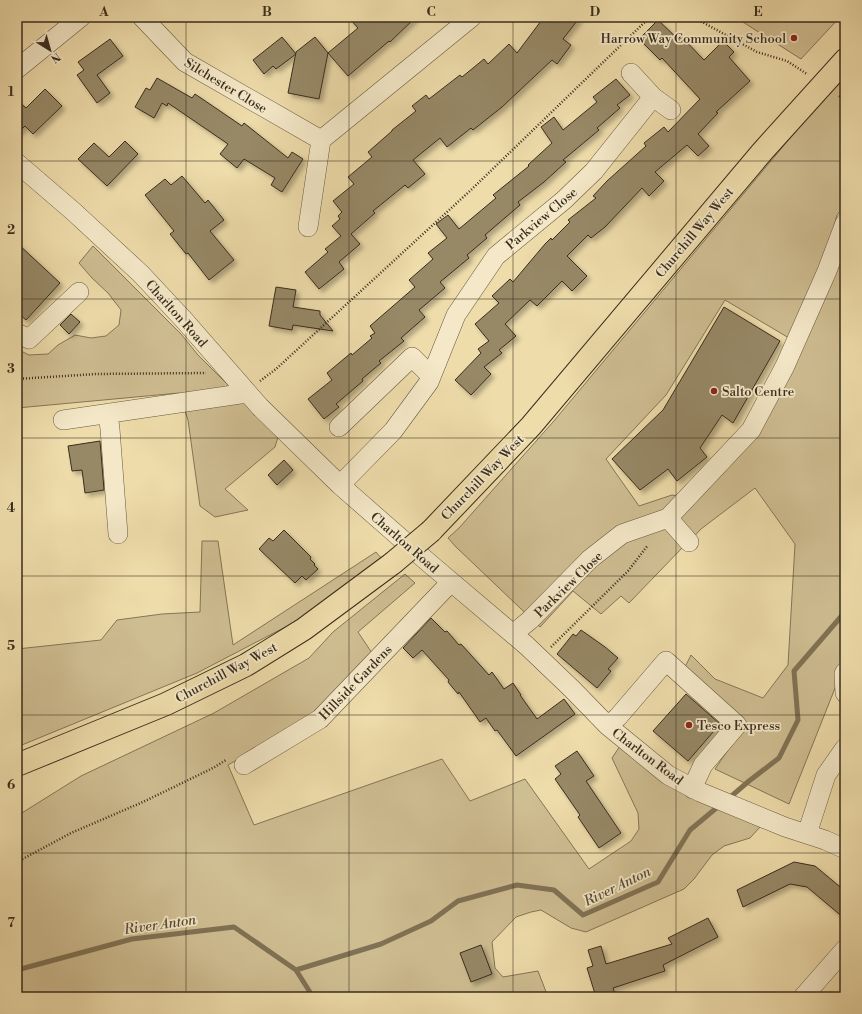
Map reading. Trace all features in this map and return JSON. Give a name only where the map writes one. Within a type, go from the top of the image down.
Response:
[{"type":"main road","name":"Churchill Way West","points":[[17,765],[166,704],[246,665],[304,629],[393,563],[431,531],[531,426],[762,152],[845,60]]},
{"type":"street","points":[[17,69],[81,17]]},
{"type":"street","name":"Silchester Close","points":[[142,17],[185,62],[321,140]]},
{"type":"street","points":[[308,227],[321,140],[472,17]]},
{"type":"street","points":[[631,73],[653,97],[671,110]]},
{"type":"street","name":"Parkview Close","points":[[340,485],[392,431],[429,382],[456,315],[496,256],[564,200],[594,171],[653,97]]},
{"type":"street","name":"Charlton Road","points":[[17,163],[80,217],[141,274],[184,320],[253,387],[260,407],[340,485],[540,658],[608,726],[668,775],[694,789],[785,827],[824,840],[845,849]]},
{"type":"street","points":[[689,542],[668,518],[751,430],[785,366],[827,271],[845,223]]},
{"type":"street","points":[[17,333],[29,339],[79,292]]},
{"type":"street","points":[[339,427],[412,356],[431,376]]},
{"type":"street","points":[[63,420],[108,414],[253,387]]},
{"type":"street","points":[[108,414],[118,534]]},
{"type":"street","name":"Parkview Close","points":[[513,634],[530,620],[590,559],[622,534],[668,518]]},
{"type":"street","name":"Hillside Gardens","points":[[238,761],[320,719],[451,582]]},
{"type":"street","points":[[608,726],[618,717],[666,661],[737,725],[703,765],[696,780],[694,789]]},
{"type":"street","points":[[845,672],[845,692]]},
{"type":"street","points":[[807,834],[826,774],[845,748]]},
{"type":"street","points":[[803,997],[845,950]]},
{"type":"path","points":[[253,387],[276,369],[472,189],[650,17]]},
{"type":"path","points":[[693,17],[757,52],[787,61],[845,100]]},
{"type":"path","points":[[17,379],[96,374],[207,373]]},
{"type":"path","points":[[540,658],[628,571],[650,542]]},
{"type":"path","points":[[17,862],[71,833],[143,802],[213,768],[238,761]]},
{"type":"shaded area","name":"Harrow Way Community School","points":[[735,17],[840,17],[801,59]]},
{"type":"shaded area","points":[[845,78],[845,205],[837,215],[830,241],[789,338],[725,300],[666,395],[606,459],[639,506],[672,495],[697,500],[758,431],[845,243],[845,663],[789,804],[715,769],[746,724],[683,671],[691,655],[715,679],[763,698],[788,665],[795,544],[755,488],[701,529],[629,603],[621,596],[601,614],[573,591],[540,627],[448,538],[459,528],[553,422],[816,107]]},
{"type":"shaded area","points":[[93,246],[181,334],[198,355],[278,437],[275,447],[225,489],[248,510],[215,517],[200,506],[188,420],[179,393],[17,408],[17,349],[29,355],[48,354],[58,345],[75,335],[91,338],[106,336],[119,325],[121,310],[108,293],[79,263]]},
{"type":"shaded area","points":[[202,541],[218,541],[233,645],[376,552],[382,559],[318,610],[197,673],[17,747],[17,649],[101,640],[117,620],[162,614],[200,612]]},
{"type":"shaded area","points":[[405,574],[415,583],[358,632],[372,653],[305,721],[228,765],[254,825],[442,759],[470,801],[525,779],[589,869],[631,841],[639,829],[638,813],[612,758],[620,746],[760,827],[750,838],[724,846],[712,855],[694,879],[684,889],[586,932],[571,928],[541,910],[516,917],[492,942],[495,968],[503,977],[538,971],[548,997],[510,997],[494,993],[477,997],[17,997],[17,816],[81,776],[214,713],[309,658],[333,632]]},
{"type":"shaded area","points":[[494,993],[510,997],[477,997]]},
{"type":"building","points":[[348,17],[416,17],[390,42],[389,41],[348,76],[328,53],[358,28]]},
{"type":"building","points":[[544,17],[580,17],[563,39],[571,45],[557,64],[552,60],[502,107],[473,130],[471,128],[447,147],[440,138],[413,160],[425,174],[408,188],[405,185],[373,211],[375,213],[351,234],[360,244],[339,262],[344,269],[319,289],[305,272],[328,252],[325,249],[341,236],[332,226],[340,219],[338,216],[342,212],[333,201],[354,184],[348,177],[372,157],[368,152],[416,111],[412,106],[426,95],[429,99],[460,75],[462,77],[484,59],[488,64],[509,44],[517,53]]},
{"type":"building","points":[[658,20],[678,39],[681,36],[704,60],[723,41],[734,52],[729,57],[750,81],[716,112],[718,113],[698,134],[709,146],[698,156],[687,145],[655,172],[664,181],[649,196],[642,188],[605,227],[591,238],[588,235],[567,256],[587,276],[572,291],[562,281],[537,306],[530,300],[505,324],[516,336],[499,350],[502,353],[484,367],[491,374],[471,395],[455,380],[481,353],[478,349],[489,341],[475,324],[499,303],[492,296],[510,279],[513,282],[545,244],[551,238],[552,240],[570,222],[568,220],[596,198],[593,196],[607,181],[646,146],[644,143],[664,127],[668,132],[700,99],[662,58],[660,60],[639,39]]},
{"type":"building","points":[[282,37],[296,54],[276,69],[273,66],[264,74],[253,60]]},
{"type":"building","points":[[315,37],[328,53],[319,99],[288,93],[296,52]]},
{"type":"building","points":[[110,39],[123,56],[97,75],[110,93],[97,103],[77,75],[84,70],[78,62]]},
{"type":"building","points":[[157,78],[192,98],[195,94],[242,126],[244,123],[288,158],[292,152],[303,159],[282,192],[271,185],[275,178],[244,159],[237,168],[220,154],[228,144],[168,103],[167,106],[162,103],[154,118],[135,107],[146,88],[150,90]]},
{"type":"building","points":[[616,79],[630,95],[617,105],[620,108],[597,128],[599,130],[563,160],[566,162],[544,182],[518,202],[520,205],[485,235],[487,238],[467,255],[469,258],[440,282],[445,288],[419,310],[425,317],[401,338],[404,341],[379,361],[381,363],[336,404],[339,407],[324,419],[308,399],[332,380],[327,373],[372,338],[370,336],[375,333],[370,326],[415,287],[409,280],[433,259],[428,253],[447,238],[436,224],[448,215],[459,229],[496,198],[493,195],[529,166],[528,165],[552,143],[541,127],[554,117],[563,130],[597,102],[593,97]]},
{"type":"building","points":[[45,89],[62,106],[33,134],[25,126],[17,134],[17,100],[26,108]]},
{"type":"building","points":[[125,141],[138,154],[107,186],[78,159],[94,143],[109,157]]},
{"type":"building","points":[[182,176],[205,203],[208,200],[224,220],[210,231],[234,260],[209,280],[188,253],[186,254],[170,234],[174,231],[145,195],[165,179],[171,185]]},
{"type":"building","points":[[17,243],[60,283],[26,320],[17,312]]},
{"type":"building","points":[[276,287],[296,290],[293,307],[320,311],[320,315],[333,331],[293,325],[292,330],[269,326]]},
{"type":"building","points":[[724,307],[780,341],[733,423],[722,415],[700,448],[707,457],[677,481],[668,469],[640,490],[612,459],[663,410]]},
{"type":"building","points":[[71,314],[80,322],[69,334],[60,325]]},
{"type":"building","points":[[100,441],[104,490],[85,493],[82,470],[72,471],[68,446]]},
{"type":"building","points":[[284,460],[293,470],[277,485],[268,475]]},
{"type":"building","points":[[284,530],[311,557],[310,559],[318,569],[306,580],[302,576],[295,583],[259,549],[269,538],[273,541]]},
{"type":"building","points":[[431,618],[445,632],[447,631],[459,645],[461,644],[489,675],[492,672],[504,689],[513,683],[537,719],[564,699],[575,714],[516,756],[486,718],[480,722],[459,692],[458,694],[448,682],[449,680],[422,650],[413,658],[403,648]]},
{"type":"building","points":[[581,630],[618,658],[608,669],[611,671],[597,688],[557,654],[573,634],[576,636]]},
{"type":"building","name":"Tesco Express","points":[[686,694],[720,724],[688,761],[653,731]]},
{"type":"building","points":[[577,751],[594,776],[586,781],[621,833],[599,848],[578,817],[580,815],[555,779],[561,774],[555,766]]},
{"type":"building","points":[[794,862],[815,866],[845,891],[845,919],[807,887],[790,884],[743,907],[737,890]]},
{"type":"building","points":[[708,918],[718,937],[663,965],[665,971],[613,988],[616,997],[596,997],[587,968],[593,966],[588,950],[601,946],[606,964],[672,944],[668,938]]},
{"type":"building","points":[[481,945],[492,974],[471,982],[460,953]]},
{"type":"waterway","name":"River Anton","points":[[728,799],[779,758],[798,720],[794,671],[845,612]]},
{"type":"waterway","name":"River Anton","points":[[296,970],[381,944],[431,921],[458,901],[517,885],[554,890],[583,915],[658,882],[690,830],[720,805]]},
{"type":"waterway","name":"River Anton","points":[[17,970],[132,939],[234,927],[296,970],[313,997]]},
{"type":"place","name":"Harrow Way Community School","points":[[794,38]]},
{"type":"place","name":"Salto Centre","points":[[714,391]]},
{"type":"place","name":"Tesco Express","points":[[689,725]]}]
